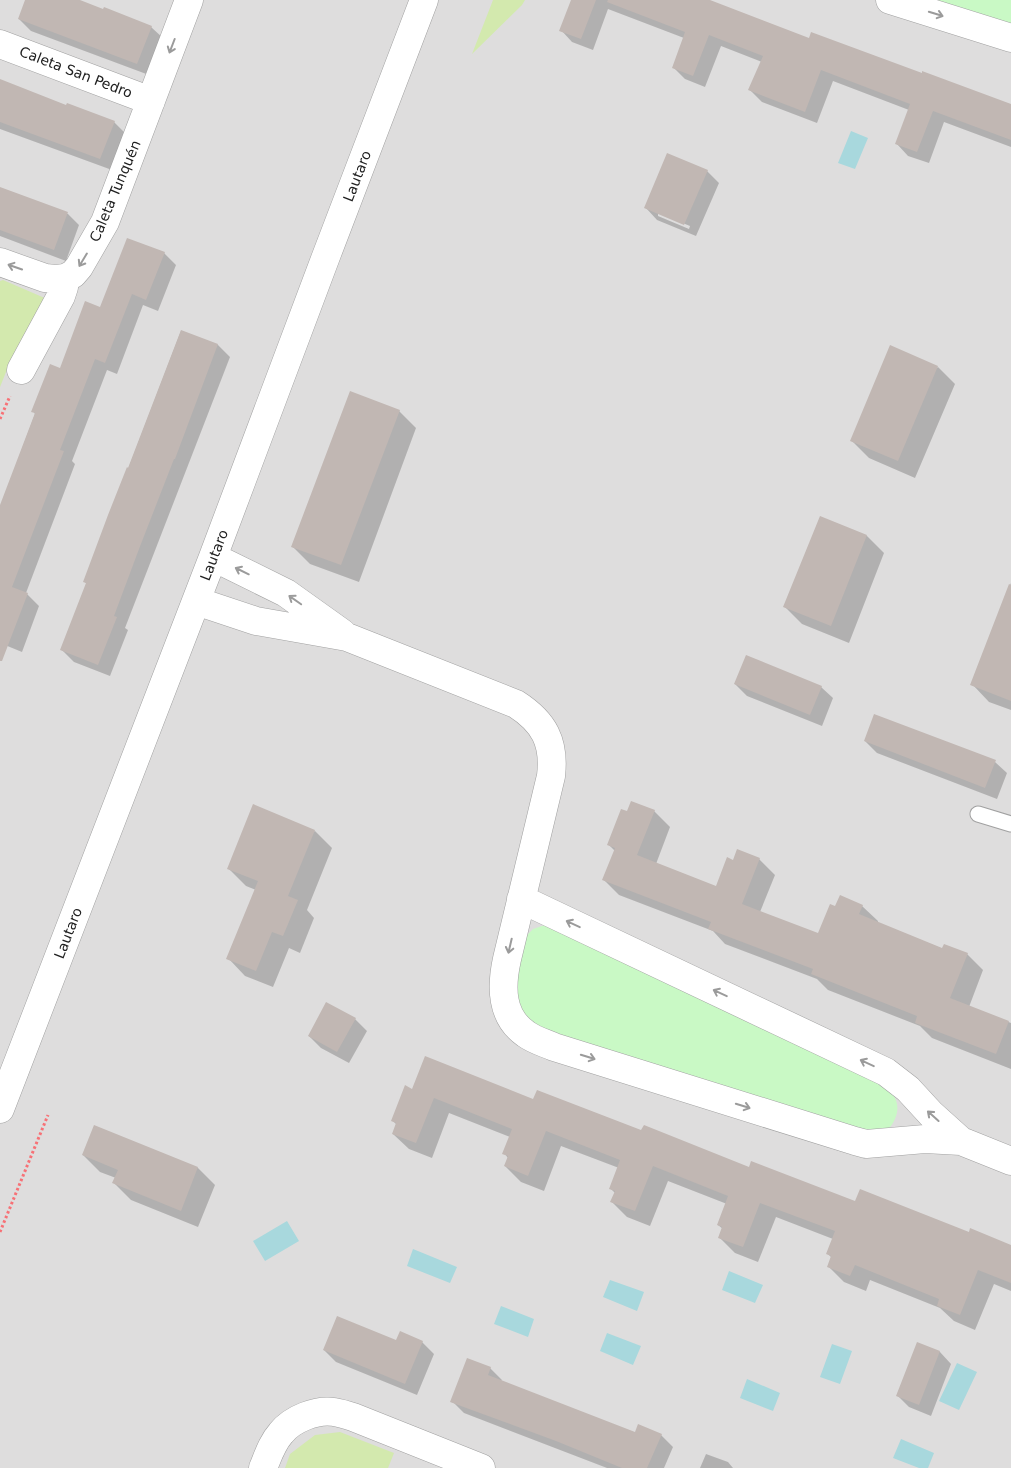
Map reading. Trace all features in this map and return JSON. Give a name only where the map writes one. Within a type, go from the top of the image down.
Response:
[{"type":"street","name":"Caleta Tunquén","points":[[64,278],[73,274],[79,268],[105,222],[190,0]]},
{"type":"street","name":"Lautaro","points":[[0,1110],[213,557],[424,0]]},
{"type":"street","points":[[890,0],[1011,38]]},
{"type":"street","name":"Caleta San Pedro","points":[[0,44],[151,101]]},
{"type":"street","points":[[0,262],[45,278],[64,278],[61,296],[21,370]]},
{"type":"street","points":[[213,557],[286,593],[347,637]]},
{"type":"street","points":[[196,601],[256,622],[347,637],[516,704],[538,722],[546,734],[551,747],[553,762],[504,972],[503,989],[509,1018],[527,1035],[554,1047],[866,1144],[925,1139],[961,1141],[1011,1161]]},
{"type":"street","points":[[521,899],[886,1072],[908,1089],[931,1114],[961,1141]]},
{"type":"street","points":[[888,1142],[898,1131],[904,1119],[908,1106],[908,1089]]},
{"type":"street","points":[[262,1468],[272,1445],[282,1431],[294,1422],[315,1413],[333,1412],[353,1417],[481,1468]]},
{"type":"lane","points":[[978,814],[1011,824]]},
{"type":"path","points":[[0,1232],[48,1115]]},
{"type":"shaded area","points":[[0,0],[1011,0],[1011,1468],[0,1468]]},
{"type":"green space","points":[[493,0],[525,0],[472,54]]},
{"type":"green space","points":[[928,0],[1011,0],[1011,26]]},
{"type":"green space","points":[[3,280],[47,299],[8,367],[0,387],[0,281]]},
{"type":"green space","points":[[545,925],[883,1083],[896,1100],[897,1110],[893,1122],[886,1130],[866,1133],[537,1028],[521,1015],[514,991],[526,936],[533,929]]},
{"type":"green space","points":[[340,1432],[394,1453],[388,1468],[285,1468],[290,1454],[315,1435]]},
{"type":"water","points":[[851,131],[868,138],[855,169],[838,163]]},
{"type":"water","points":[[287,1221],[299,1241],[265,1261],[253,1241]]},
{"type":"water","points":[[413,1249],[457,1267],[450,1283],[407,1266]]},
{"type":"water","points":[[729,1271],[763,1285],[755,1303],[722,1290]]},
{"type":"water","points":[[610,1280],[644,1292],[637,1311],[603,1297]]},
{"type":"water","points":[[501,1306],[534,1319],[528,1337],[494,1324]]},
{"type":"water","points":[[607,1333],[641,1346],[633,1365],[600,1351]]},
{"type":"water","points":[[832,1344],[852,1351],[840,1384],[820,1377]]},
{"type":"water","points":[[957,1363],[977,1372],[959,1410],[939,1401]]},
{"type":"water","points":[[747,1379],[780,1393],[773,1411],[740,1398]]},
{"type":"water","points":[[901,1439],[934,1453],[928,1468],[919,1468],[893,1458]]},
{"type":"building","points":[[25,0],[80,0],[103,9],[104,7],[152,26],[137,64],[18,19]]},
{"type":"building","points":[[571,0],[596,0],[581,39],[559,31]]},
{"type":"building","points":[[608,0],[710,0],[809,38],[811,32],[1011,104],[1011,140],[933,111],[917,152],[895,144],[910,104],[821,70],[805,112],[748,90],[763,56],[709,35],[693,76],[672,68],[685,32],[607,2]]},
{"type":"building","points":[[0,79],[66,105],[67,103],[115,121],[100,159],[0,122]]},
{"type":"building","points":[[667,153],[708,170],[684,225],[644,208]]},
{"type":"building","points":[[0,187],[68,212],[54,250],[0,230]]},
{"type":"building","points":[[127,238],[165,252],[146,300],[132,294],[105,363],[95,359],[60,450],[64,451],[12,587],[28,593],[2,661],[0,661],[0,505],[35,413],[31,412],[50,364],[60,368],[85,301],[100,307]]},
{"type":"building","points":[[181,330],[218,344],[139,549],[114,616],[117,617],[98,665],[60,650],[86,583],[83,582],[108,515]]},
{"type":"building","points":[[890,345],[938,366],[898,461],[850,441]]},
{"type":"building","points":[[350,391],[400,410],[341,565],[291,547]]},
{"type":"building","points":[[820,516],[867,535],[831,626],[783,607]]},
{"type":"building","points":[[1009,584],[1011,585],[1011,701],[970,685]]},
{"type":"building","points":[[746,655],[822,686],[810,715],[734,684]]},
{"type":"building","points":[[874,714],[996,760],[985,788],[864,741]]},
{"type":"building","points":[[631,801],[655,810],[637,855],[716,886],[727,857],[733,860],[737,849],[760,858],[742,904],[818,933],[830,904],[835,906],[840,895],[863,905],[859,914],[942,948],[944,944],[968,953],[950,998],[1009,1021],[996,1054],[915,1023],[917,1016],[811,974],[813,969],[708,929],[711,922],[602,880],[615,848],[607,845],[621,809],[627,811]]},
{"type":"building","points":[[253,804],[315,830],[288,896],[298,900],[283,936],[272,932],[256,971],[226,959],[258,881],[227,869]]},
{"type":"building","points":[[326,1002],[356,1018],[337,1052],[308,1036]]},
{"type":"building","points":[[425,1056],[533,1099],[537,1090],[641,1130],[644,1125],[749,1167],[751,1161],[855,1201],[860,1189],[969,1232],[970,1228],[1011,1245],[1011,1283],[978,1270],[960,1315],[937,1306],[939,1299],[855,1265],[850,1276],[827,1267],[831,1256],[826,1254],[835,1231],[760,1203],[743,1247],[718,1238],[722,1227],[717,1225],[728,1196],[653,1166],[635,1211],[610,1202],[615,1191],[609,1189],[620,1160],[546,1131],[528,1176],[504,1166],[508,1156],[502,1154],[512,1129],[434,1098],[416,1143],[392,1134],[396,1123],[391,1121],[405,1085],[412,1089]]},
{"type":"building","points":[[94,1125],[198,1167],[181,1211],[112,1183],[118,1170],[82,1155]]},
{"type":"building","points":[[337,1316],[396,1340],[400,1331],[423,1341],[405,1384],[323,1350]]},
{"type":"building","points":[[917,1342],[940,1351],[919,1405],[896,1396]]},
{"type":"building","points":[[467,1358],[491,1367],[488,1375],[635,1432],[638,1424],[662,1434],[647,1468],[622,1468],[556,1441],[450,1402]]}]
